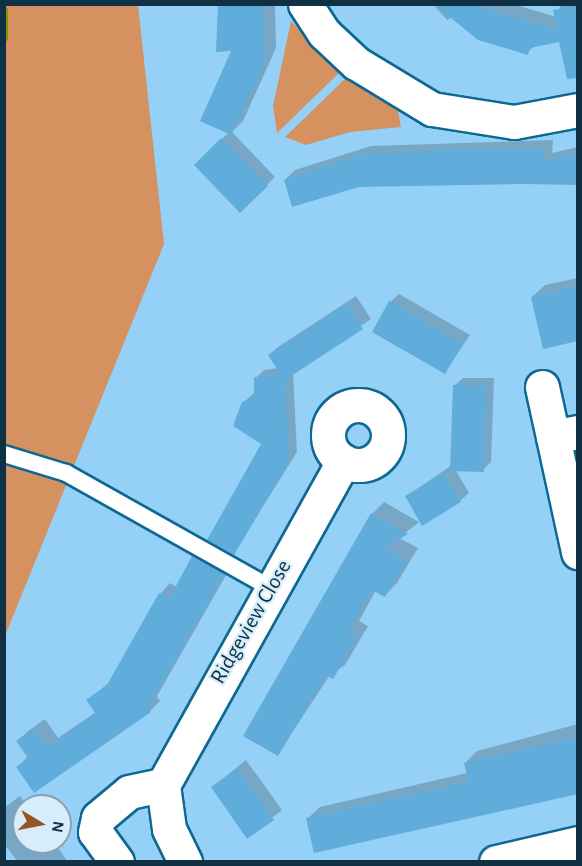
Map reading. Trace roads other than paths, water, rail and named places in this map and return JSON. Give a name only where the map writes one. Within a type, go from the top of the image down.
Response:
[{"type":"street","points":[[305,4],[324,33],[356,63],[432,109],[514,122],[578,110]]},
{"type":"street","points":[[542,387],[565,435],[578,552]]},
{"type":"street","name":"Ridgeview Close","points":[[163,785],[343,461]]},
{"type":"street","points":[[117,861],[95,832],[98,818],[129,792],[163,785],[169,829],[185,861]]},
{"type":"street","points":[[496,861],[578,843]]},
{"type":"lane","points":[[4,453],[66,472],[271,588]]},
{"type":"waterway","points":[[4,11],[4,38]]}]
